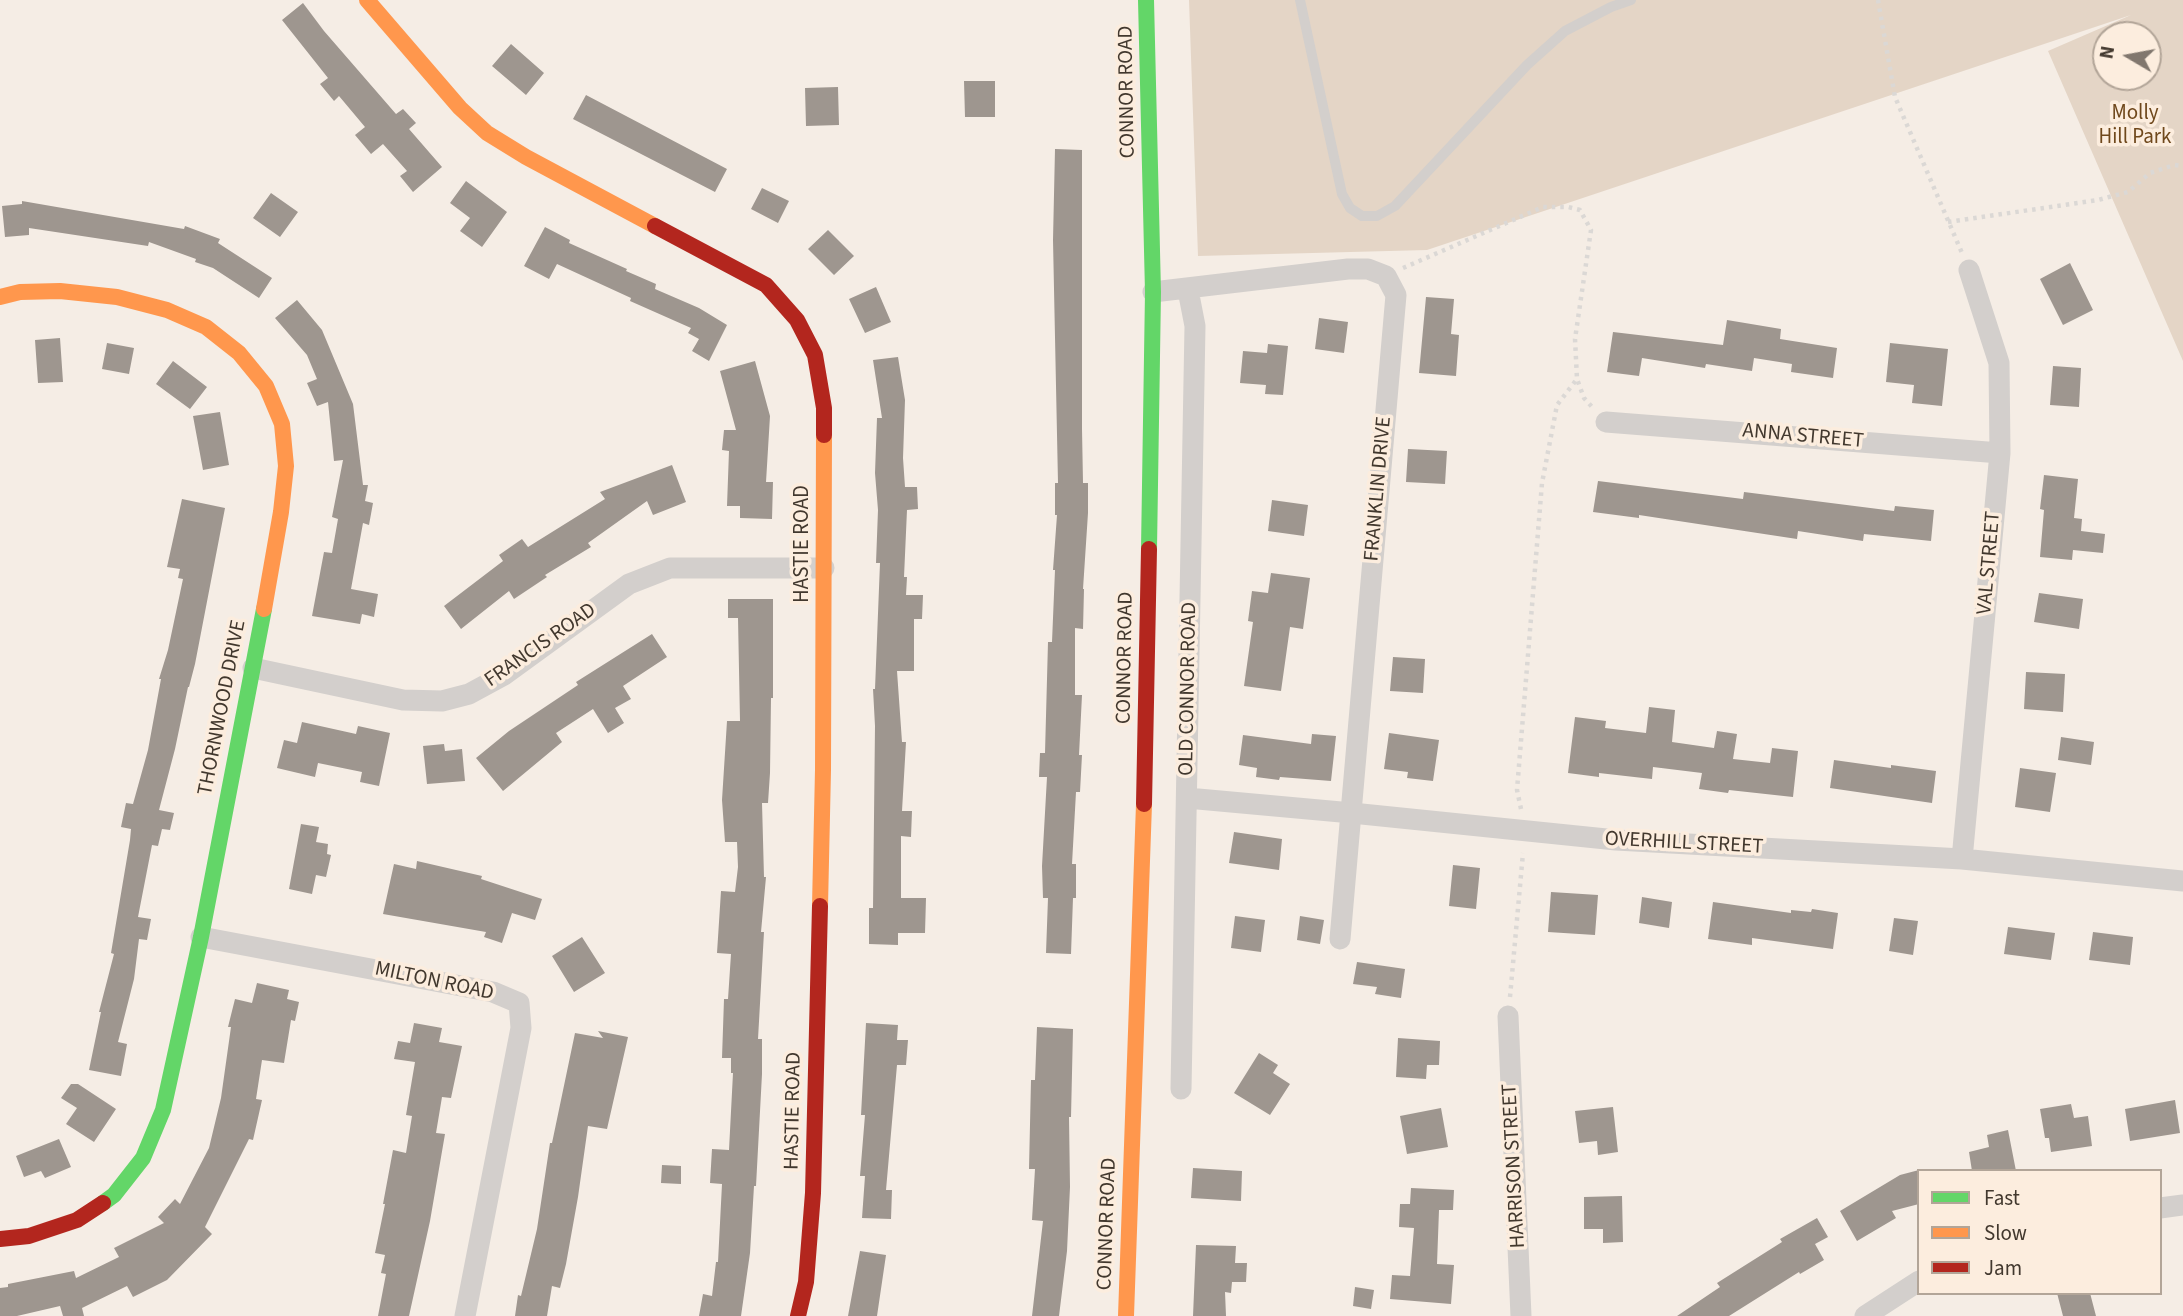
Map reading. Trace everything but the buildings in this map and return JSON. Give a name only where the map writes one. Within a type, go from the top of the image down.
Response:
[{"type":"street","name":"HASTIE ROAD","points":[[368,0],[460,108],[487,133],[526,157],[766,285],[797,320],[816,355],[824,408],[823,770],[813,1193],[806,1282],[798,1316]]},
{"type":"street","name":"CONNOR ROAD","points":[[1125,1316],[1145,780],[1153,292],[1146,0]]},
{"type":"street","points":[[1153,292],[1188,290],[1348,269],[1368,269],[1386,276]]},
{"type":"street","name":"VAL STREET","points":[[1962,859],[2000,453],[1999,363],[1969,270]]},
{"type":"street","name":"FRANKLIN DRIVE","points":[[1340,939],[1396,295],[1386,276]]},
{"type":"street","name":"OLD CONNOR ROAD","points":[[1181,1089],[1195,326],[1188,290]]},
{"type":"street","name":"THORNWOOD DRIVE","points":[[0,297],[20,292],[60,291],[117,297],[167,310],[206,327],[239,353],[266,386],[282,424],[286,466],[281,512],[253,668],[201,937],[163,1110],[143,1158],[114,1195],[77,1220],[29,1236],[0,1239]]},
{"type":"street","name":"ANNA STREET","points":[[1606,422],[2000,453]]},
{"type":"street","name":"FRANCIS ROAD","points":[[253,668],[403,700],[442,701],[469,694],[504,675],[629,584],[670,568],[824,568]]},
{"type":"street","name":"OVERHILL STREET","points":[[1187,798],[1616,841],[1962,859],[2183,881]]},
{"type":"street","name":"MILTON ROAD","points":[[201,937],[493,992],[519,1003],[521,1028],[465,1316]]},
{"type":"street","name":"HARRISON STREET","points":[[1508,1016],[1521,1316]]},
{"type":"street","points":[[2162,1208],[2183,1205]]},
{"type":"street","points":[[1865,1316],[1917,1282]]},
{"type":"lane","points":[[1300,0],[1342,194],[1350,208],[1362,216],[1377,216],[1395,206],[1527,65],[1565,31],[1611,7],[1631,0]]},
{"type":"path","points":[[1878,0],[1895,97],[1969,270]]},
{"type":"path","points":[[1948,222],[2098,200],[2129,192],[2150,173],[2174,165],[2183,166]]},
{"type":"path","points":[[1386,276],[1543,207],[1580,210],[1591,230],[1575,339],[1577,379],[1584,398],[1606,422]]},
{"type":"path","points":[[1508,1016],[1525,831],[1517,790],[1542,483],[1557,405],[1577,379]]},
{"type":"green space","name":"Molly Hill Park","points":[[1189,0],[2183,0],[2183,361],[2048,51],[2092,32],[2092,91],[2162,91],[2162,21],[2117,21],[2131,15],[2113,21],[2092,21],[2092,28],[1427,250],[1198,256]]},
{"type":"traffic: fast","points":[[1146,0],[1153,292],[1149,549]]},
{"type":"traffic: fast","points":[[103,1203],[114,1195],[143,1158],[163,1110],[201,937],[264,609]]},
{"type":"traffic: slow","points":[[367,0],[460,108],[487,133],[526,157],[655,226]]},
{"type":"traffic: slow","points":[[0,297],[20,292],[60,291],[117,297],[167,310],[206,327],[239,353],[266,386],[282,424],[286,466],[264,609]]},
{"type":"traffic: slow","points":[[820,906],[824,435]]},
{"type":"traffic: slow","points":[[1126,1316],[1144,804]]},
{"type":"traffic: jam","points":[[655,226],[766,285],[797,320],[815,355],[824,408],[824,435]]},
{"type":"traffic: jam","points":[[1144,804],[1149,549]]},
{"type":"traffic: jam","points":[[798,1316],[806,1282],[813,1193],[820,906]]},
{"type":"traffic: jam","points":[[0,1239],[29,1236],[77,1220],[103,1203]]}]
